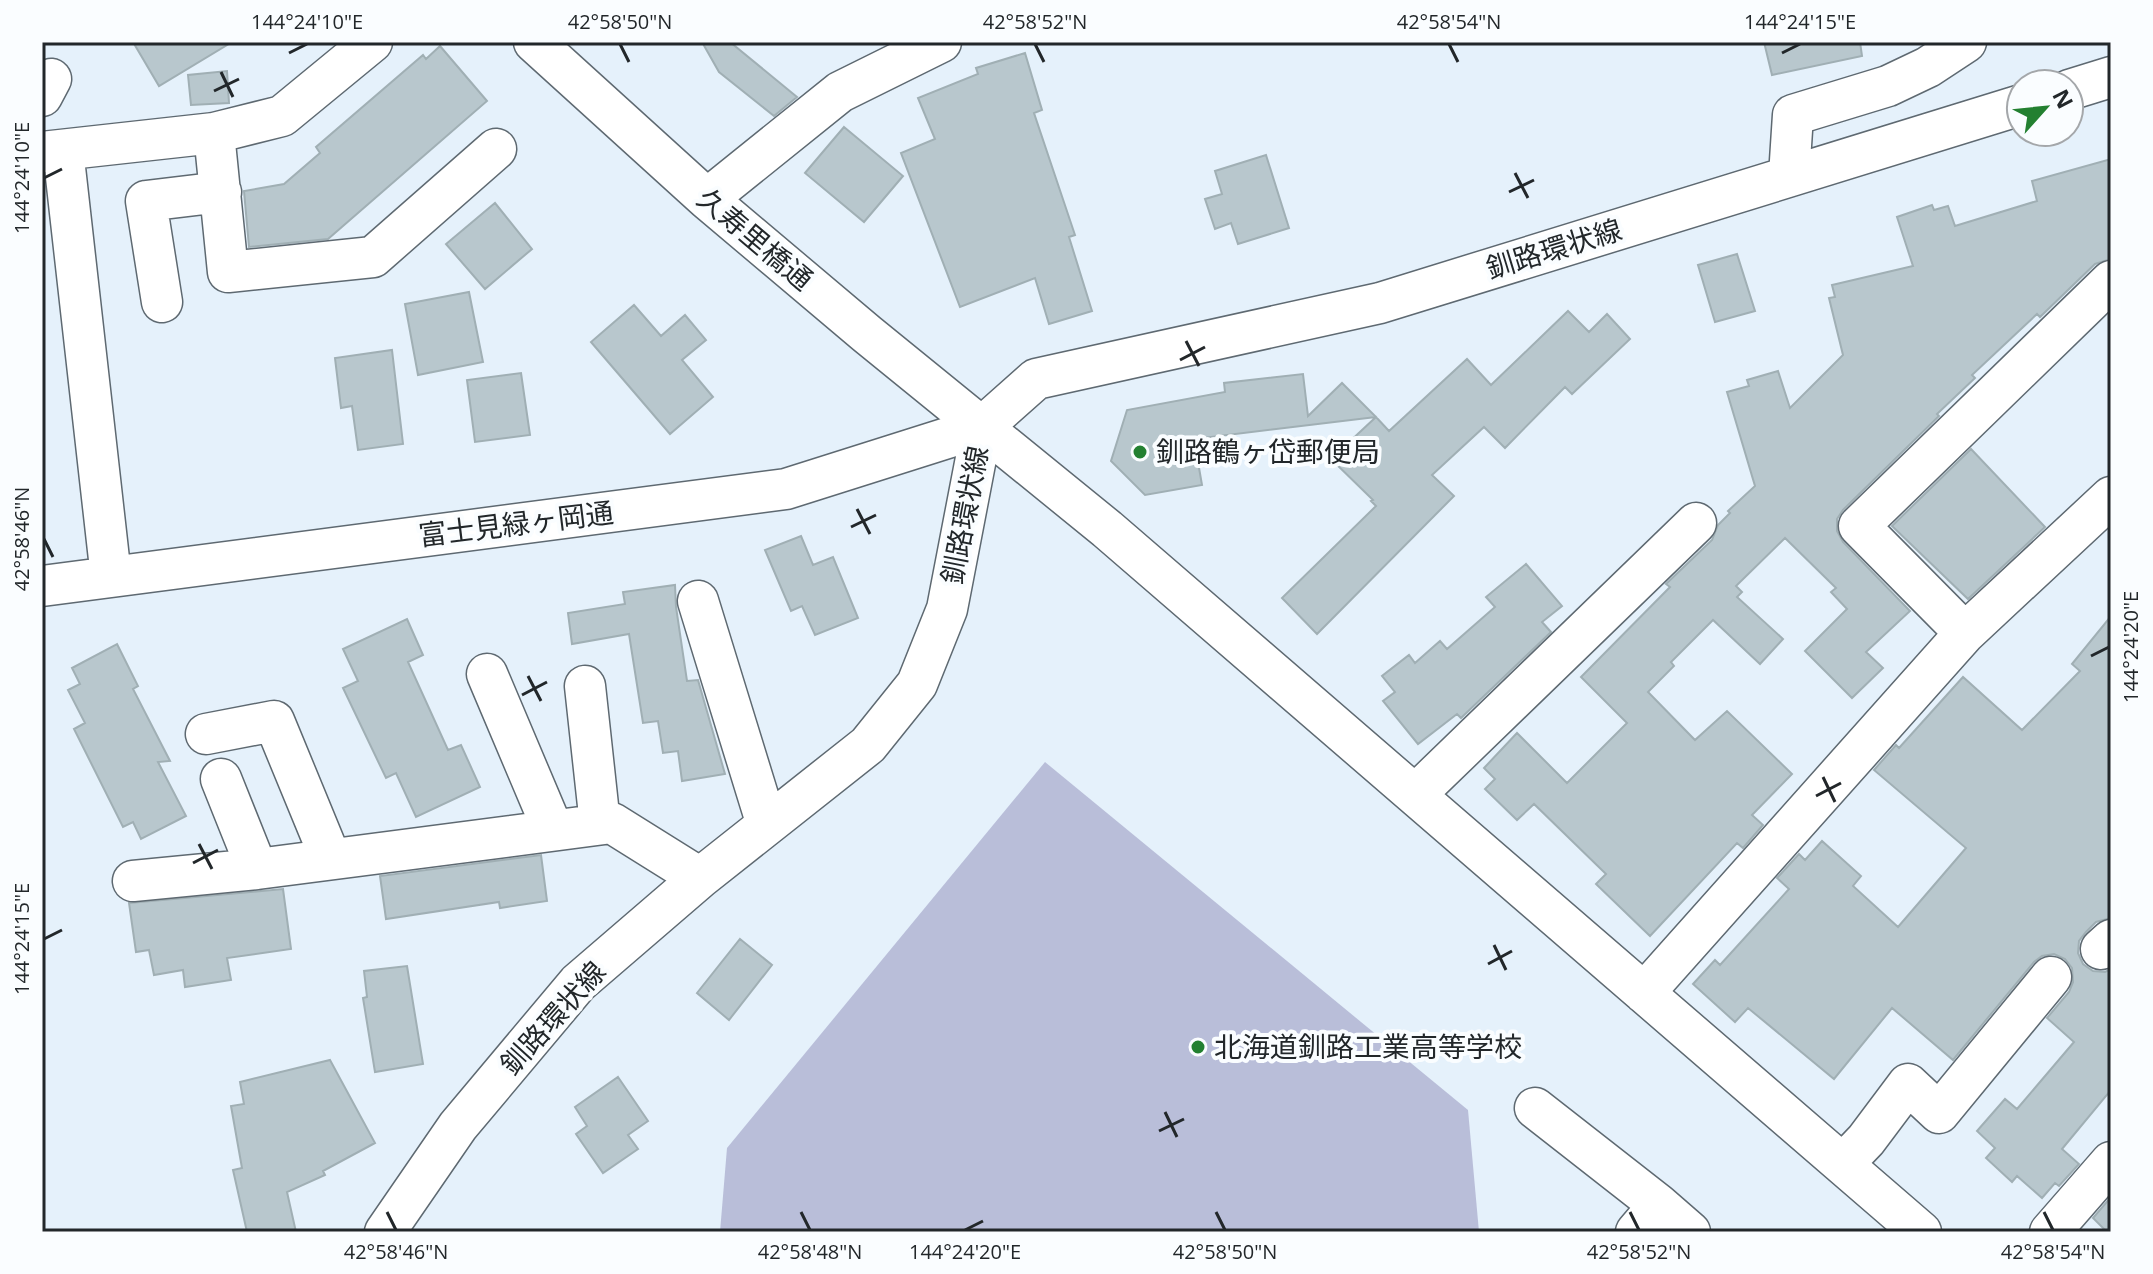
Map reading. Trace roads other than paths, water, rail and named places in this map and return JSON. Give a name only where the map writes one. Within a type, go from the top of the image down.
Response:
[{"type":"street","points":[[111,577],[52,151],[214,133],[282,116],[372,42]]},
{"type":"street","name":"久寿里橋通","points":[[534,42],[707,199],[1107,529],[1921,1232]]},
{"type":"street","points":[[707,199],[840,92],[941,42]]},
{"type":"street","points":[[1789,176],[1793,115],[1888,86],[1928,67],[1966,42]]},
{"type":"street","points":[[2085,85],[2111,77]]},
{"type":"street","name":"釧路環状線","points":[[385,1232],[458,1126],[578,983],[700,878],[868,745],[917,684],[947,609],[982,427],[1036,379],[1380,303],[2005,110]]},
{"type":"street","points":[[214,133],[228,272],[373,257],[496,149]]},
{"type":"street","points":[[162,302],[146,201],[221,192]]},
{"type":"street","points":[[1965,633],[1859,526],[2111,281]]},
{"type":"street","name":"富士見緑ヶ岡通","points":[[42,586],[786,489],[982,427]]},
{"type":"street","points":[[1644,993],[1965,633],[2111,497]]},
{"type":"street","points":[[1416,794],[1696,523]]},
{"type":"street","points":[[698,601],[767,825]]},
{"type":"street","points":[[487,674],[553,830]]},
{"type":"street","points":[[585,686],[600,824]]},
{"type":"street","points":[[206,734],[274,721],[330,857]]},
{"type":"street","points":[[221,779],[257,869]]},
{"type":"street","points":[[133,881],[257,869],[330,857],[612,823],[700,878]]},
{"type":"street","points":[[1843,1164],[1866,1140],[1908,1084],[1939,1113],[2051,977]]},
{"type":"street","points":[[1535,1108],[1648,1219],[1690,1232]]},
{"type":"street","points":[[2050,1232],[2111,1162]]},
{"type":"place","name":"釧路鶴ヶ岱郵便局","points":[[1140,452]]},
{"type":"place","name":"北海道釧路工業高等学校","points":[[1198,1047]]}]
